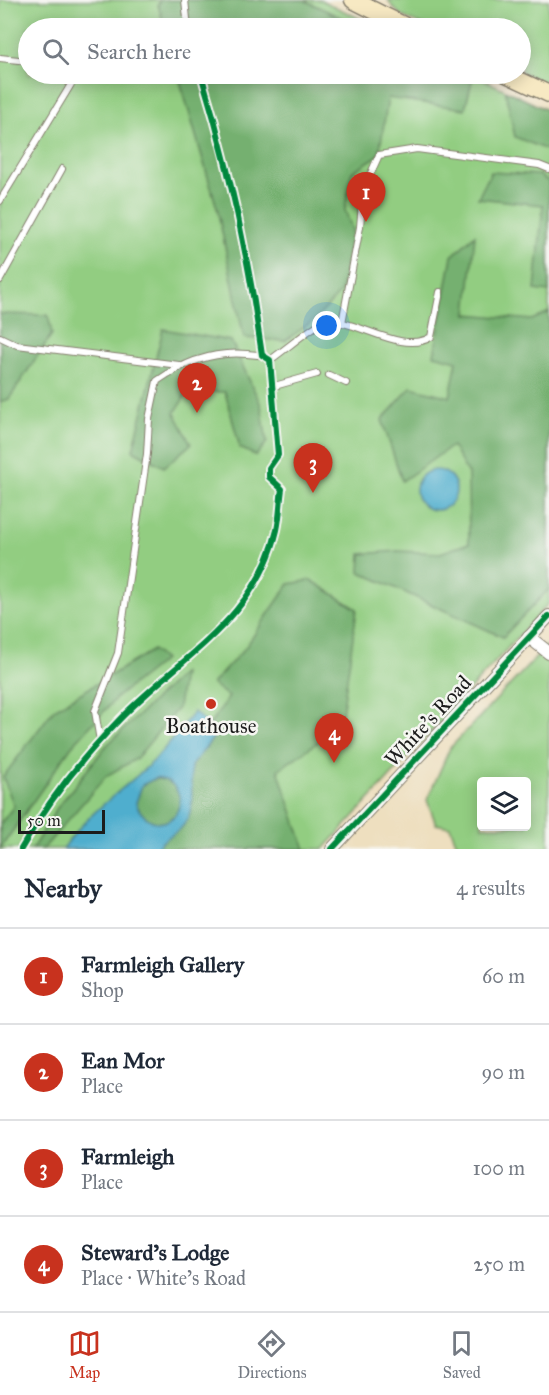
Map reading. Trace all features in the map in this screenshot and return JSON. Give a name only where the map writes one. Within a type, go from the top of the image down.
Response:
[{"type":"street","points":[[353,0],[389,18]]},
{"type":"street","points":[[529,84],[549,93]]},
{"type":"street","name":"White's Road","points":[[332,849],[549,616]]},
{"type":"street","points":[[529,637],[549,653]]},
{"type":"lane","points":[[185,0],[187,18]]},
{"type":"lane","points":[[0,58],[18,60]]},
{"type":"lane","points":[[0,201],[71,84]]},
{"type":"lane","points":[[204,84],[224,149],[245,244],[262,355]]},
{"type":"lane","points":[[342,323],[360,227],[363,191],[379,155],[417,149],[539,165],[549,169]]},
{"type":"lane","points":[[0,280],[62,169]]},
{"type":"lane","points":[[270,360],[322,322],[342,323],[385,337],[423,342],[431,337],[440,292]]},
{"type":"lane","points":[[0,337],[17,345],[179,365]]},
{"type":"lane","points":[[100,741],[95,711],[118,653],[157,381],[179,365],[213,354],[231,352],[262,355],[270,360]]},
{"type":"lane","points":[[21,849],[71,772],[121,718],[213,638],[250,595],[266,566],[278,529],[282,489],[269,477],[269,468],[278,455],[270,360]]},
{"type":"lane","points":[[271,387],[317,374]]},
{"type":"lane","points":[[329,375],[346,382]]},
{"type":"green space","points":[[0,0],[321,0],[359,18],[18,18],[18,84],[493,84],[549,111],[549,603],[324,849],[0,849]]},
{"type":"green space","points":[[160,0],[304,0],[342,18],[162,18],[158,5]]},
{"type":"green space","points":[[388,0],[549,0],[549,85],[531,77],[531,18],[407,18],[398,13]]},
{"type":"green space","points":[[181,84],[471,84],[465,109],[388,98],[379,155],[352,172],[345,210],[352,229],[341,292],[317,318],[285,341],[244,338],[217,208]]},
{"type":"green space","points":[[505,90],[549,111],[549,151],[515,137]]},
{"type":"green space","points":[[491,172],[539,175],[549,182],[549,292],[535,290],[543,205],[478,198]]},
{"type":"green space","points":[[475,235],[467,314],[532,320],[549,312],[549,589],[503,637],[360,572],[361,554],[397,551],[440,553],[469,543],[468,474],[452,446],[402,481],[382,420],[411,387],[450,397],[457,361],[434,355],[452,256]]},
{"type":"green space","points":[[0,314],[48,315],[52,334],[9,399],[0,402]]},
{"type":"green space","points":[[163,329],[231,341],[261,405],[267,442],[256,456],[240,448],[225,392],[188,391],[175,413],[191,444],[164,467],[133,450]]},
{"type":"green space","points":[[311,580],[357,609],[342,714],[326,727],[328,735],[278,770],[305,849],[156,849],[163,838],[180,829],[190,787],[191,766],[217,733],[210,724],[229,697],[212,684],[245,648],[289,584]]},
{"type":"green space","points":[[549,644],[549,849],[459,849],[450,827],[436,824],[427,800],[450,748]]},
{"type":"green space","points":[[153,650],[164,660],[117,697],[71,747],[0,849],[0,824],[14,806],[3,777],[54,709]]},
{"type":"green space","points":[[183,673],[178,708],[136,759],[106,776],[43,849],[32,849],[57,808],[106,746]]},
{"type":"green space","points":[[158,779],[174,785],[180,801],[174,817],[158,823],[142,817],[136,801],[142,785]]},
{"type":"water","points":[[436,470],[450,476],[456,490],[450,504],[436,510],[422,504],[416,490],[422,476]]},
{"type":"water","points":[[194,712],[217,733],[191,766],[190,814],[181,828],[165,839],[156,849],[63,849],[92,814],[155,759]],"holes":[[[156,778],[175,787],[180,799],[174,816],[168,821],[154,822],[141,812],[136,803],[142,785]]]},
{"type":"cycle path","points":[[21,849],[54,797],[106,734],[234,613],[252,589],[267,561],[277,530],[282,489],[269,477],[269,468],[278,455],[270,360],[262,355],[237,213],[221,143],[204,84]]},
{"type":"cycle path","points":[[332,849],[549,616]]},
{"type":"place","name":"Farmleigh Gallery","points":[[366,222]]},
{"type":"place","name":"Ean Mor","points":[[197,413]]},
{"type":"place","name":"Farmleigh","points":[[313,493]]},
{"type":"place","name":"Boathouse","points":[[211,704]]},
{"type":"place","name":"Steward's Lodge","points":[[334,763]]}]
